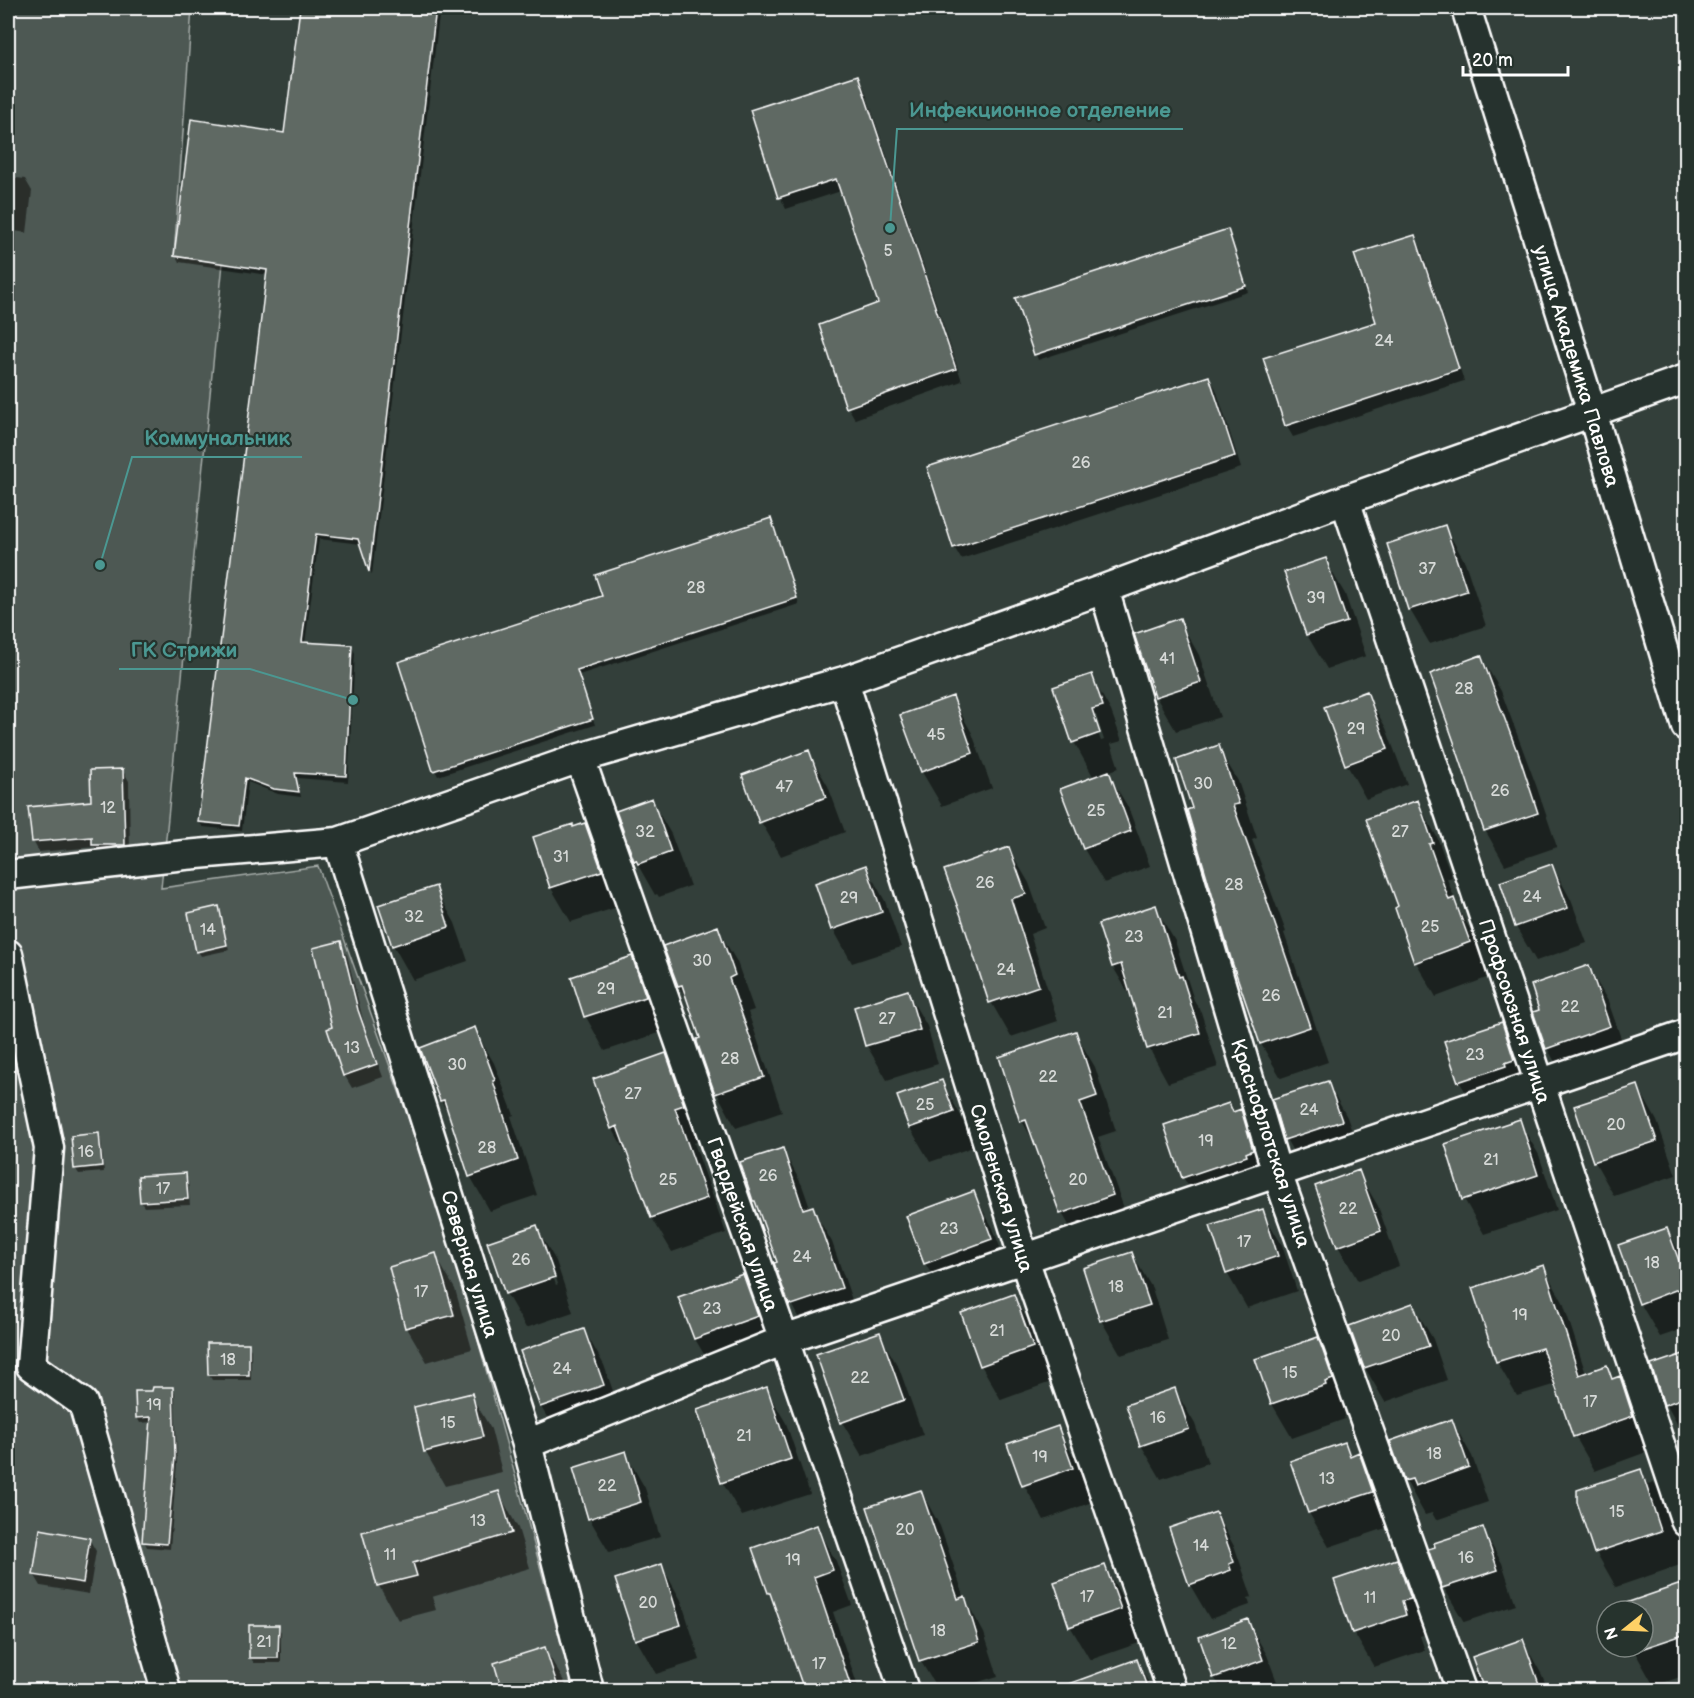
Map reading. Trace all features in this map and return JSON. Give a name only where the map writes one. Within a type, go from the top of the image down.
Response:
[{"type":"street","name":"улица Академика Павлова","points":[[1466,8],[1592,412],[1686,726]]},
{"type":"street","points":[[8,875],[185,855],[338,842],[580,758],[844,681],[1686,379]]},
{"type":"street","name":"Профсоюзная улица","points":[[1345,500],[1686,1522]]},
{"type":"street","name":"Краснофлотская улица","points":[[1104,589],[1277,1173],[1461,1690]]},
{"type":"street","name":"Смоленская улица","points":[[844,681],[1024,1259],[1172,1690]]},
{"type":"street","name":"Гвардейская улица","points":[[580,758],[904,1690]]},
{"type":"street","name":"Северная улица","points":[[338,842],[527,1444],[589,1690]]},
{"type":"street","points":[[8,954],[50,1148],[31,1366],[83,1403],[166,1690]]},
{"type":"street","points":[[527,1444],[784,1340],[1686,1034]]},
{"type":"shaded area","points":[[8,8],[192,8],[174,256],[223,263],[161,888],[318,866],[445,1220],[574,1690],[8,1690]]},
{"type":"building","points":[[300,8],[436,8],[369,572],[358,539],[316,534],[302,642],[352,645],[346,776],[295,773],[299,792],[274,789],[245,778],[239,826],[198,822],[267,270],[174,256],[191,119],[284,133]]},
{"type":"building","points":[[858,75],[956,369],[846,408],[819,325],[878,303],[836,179],[778,198],[750,110]]},
{"type":"building","points":[[1228,229],[1246,286],[1034,355],[1015,298]]},
{"type":"building","points":[[1415,235],[1459,369],[1285,426],[1263,358],[1376,322],[1354,254]]},
{"type":"building","points":[[1209,376],[1235,456],[953,548],[927,467]]},
{"type":"building","points":[[771,518],[797,598],[577,670],[593,719],[433,771],[398,662],[602,596],[595,575]]},
{"type":"building","points":[[1445,525],[1467,591],[1408,610],[1387,544]]},
{"type":"building","points":[[1326,558],[1347,622],[1306,635],[1284,572]]},
{"type":"building","points":[[1180,618],[1201,682],[1155,697],[1134,634]]},
{"type":"building","points":[[1481,655],[1517,749],[1538,813],[1484,831],[1430,674]]},
{"type":"building","points":[[1092,674],[1103,706],[1092,709],[1100,733],[1072,743],[1053,687]]},
{"type":"building","points":[[1367,691],[1388,749],[1345,765],[1324,707]]},
{"type":"building","points":[[953,696],[973,753],[921,772],[900,715]]},
{"type":"building","points":[[1219,745],[1239,804],[1233,805],[1310,1027],[1260,1044],[1232,962],[1187,810],[1192,808],[1176,760]]},
{"type":"building","points":[[809,750],[826,797],[759,823],[742,775]]},
{"type":"building","points":[[123,769],[125,845],[92,845],[92,837],[32,842],[28,807],[91,801],[90,770]]},
{"type":"building","points":[[1109,771],[1131,831],[1083,849],[1060,789]]},
{"type":"building","points":[[652,798],[671,852],[638,864],[636,860],[634,861],[616,811]]},
{"type":"building","points":[[1418,800],[1433,843],[1429,844],[1449,900],[1454,898],[1470,942],[1414,963],[1395,908],[1398,906],[1366,819]]},
{"type":"building","points":[[585,823],[602,871],[550,888],[533,837],[573,824],[573,827]]},
{"type":"building","points":[[1009,847],[1026,894],[1011,899],[1039,986],[989,1003],[944,870]]},
{"type":"building","points":[[1552,864],[1568,908],[1515,927],[1500,882]]},
{"type":"building","points":[[866,865],[882,912],[831,930],[815,883]]},
{"type":"building","points":[[436,886],[449,927],[392,946],[378,905]]},
{"type":"building","points":[[1156,905],[1200,1033],[1147,1049],[1121,964],[1112,967],[1098,924]]},
{"type":"building","points":[[219,906],[227,945],[196,952],[188,913]]},
{"type":"building","points":[[718,926],[735,975],[729,978],[764,1077],[715,1094],[697,1042],[700,1038],[682,985],[678,986],[663,946]]},
{"type":"building","points":[[341,941],[358,1010],[377,1064],[343,1076],[327,1029],[332,1027],[313,948]]},
{"type":"building","points":[[632,956],[646,997],[584,1017],[571,977]]},
{"type":"building","points":[[1589,965],[1610,1026],[1546,1049],[1533,1012],[1539,1010],[1531,985]]},
{"type":"building","points":[[908,990],[920,1030],[865,1046],[854,1007]]},
{"type":"building","points":[[1502,1022],[1514,1060],[1505,1063],[1506,1066],[1458,1082],[1444,1041]]},
{"type":"building","points":[[475,1027],[495,1080],[493,1081],[518,1160],[469,1177],[444,1100],[440,1101],[420,1048]]},
{"type":"building","points":[[1076,1031],[1097,1096],[1080,1102],[1113,1195],[1060,1214],[1026,1120],[1020,1122],[999,1057]]},
{"type":"building","points":[[666,1053],[684,1105],[675,1108],[707,1198],[651,1218],[617,1126],[611,1129],[593,1079]]},
{"type":"building","points":[[942,1080],[954,1112],[909,1128],[897,1096]]},
{"type":"building","points":[[1328,1081],[1342,1121],[1284,1140],[1272,1099]]},
{"type":"building","points":[[1638,1085],[1657,1141],[1593,1162],[1574,1106]]},
{"type":"building","points":[[1229,1103],[1233,1112],[1241,1109],[1253,1150],[1246,1153],[1247,1156],[1182,1178],[1164,1125]]},
{"type":"building","points":[[1520,1119],[1538,1175],[1462,1200],[1445,1144]]},
{"type":"building","points":[[99,1133],[102,1166],[74,1169],[71,1136]]},
{"type":"building","points":[[783,1148],[803,1209],[813,1206],[842,1288],[792,1305],[789,1305],[774,1263],[777,1262],[740,1162]]},
{"type":"building","points":[[1359,1170],[1381,1231],[1337,1247],[1315,1186]]},
{"type":"building","points":[[186,1173],[188,1199],[140,1202],[138,1176]]},
{"type":"building","points":[[974,1191],[992,1239],[924,1264],[906,1216]]},
{"type":"building","points":[[1263,1209],[1278,1256],[1226,1274],[1210,1226]]},
{"type":"building","points":[[537,1225],[555,1277],[505,1294],[487,1242]]},
{"type":"building","points":[[1667,1228],[1686,1280],[1686,1286],[1639,1304],[1618,1245]]},
{"type":"building","points":[[1132,1252],[1150,1305],[1100,1321],[1083,1268]]},
{"type":"building","points":[[436,1253],[454,1315],[405,1328],[389,1267]]},
{"type":"building","points":[[1544,1265],[1579,1375],[1607,1365],[1612,1379],[1620,1376],[1633,1416],[1573,1437],[1542,1348],[1496,1362],[1472,1288]]},
{"type":"building","points":[[743,1274],[758,1316],[694,1339],[678,1297]]},
{"type":"building","points":[[1014,1294],[1033,1347],[980,1366],[961,1313]]},
{"type":"building","points":[[1413,1303],[1429,1346],[1364,1368],[1349,1326]]},
{"type":"building","points":[[584,1329],[604,1385],[540,1407],[520,1351]]},
{"type":"building","points":[[880,1332],[904,1400],[840,1423],[816,1354]]},
{"type":"building","points":[[1318,1337],[1333,1379],[1325,1382],[1326,1385],[1271,1404],[1255,1359]]},
{"type":"building","points":[[207,1343],[249,1343],[249,1375],[208,1375]]},
{"type":"building","points":[[1686,1353],[1686,1397],[1664,1405],[1651,1365]]},
{"type":"building","points":[[153,1387],[173,1387],[175,1457],[167,1544],[142,1542],[151,1417],[136,1418],[135,1391],[152,1391]]},
{"type":"building","points":[[767,1387],[791,1459],[721,1483],[697,1410]]},
{"type":"building","points":[[1175,1388],[1189,1429],[1140,1446],[1126,1405]]},
{"type":"building","points":[[472,1393],[483,1437],[424,1452],[414,1407]]},
{"type":"building","points":[[1452,1419],[1469,1467],[1415,1486],[1412,1479],[1404,1481],[1390,1441]]},
{"type":"building","points":[[1058,1426],[1073,1468],[1022,1486],[1007,1444]]},
{"type":"building","points":[[1345,1442],[1350,1456],[1359,1452],[1373,1492],[1308,1513],[1290,1461]]},
{"type":"building","points":[[626,1451],[641,1502],[588,1519],[573,1468]]},
{"type":"building","points":[[1641,1469],[1661,1531],[1594,1553],[1577,1502],[1577,1490]]},
{"type":"building","points":[[921,1490],[958,1599],[965,1596],[979,1642],[919,1661],[867,1507]]},
{"type":"building","points":[[499,1491],[512,1533],[413,1563],[417,1576],[377,1586],[362,1532]]},
{"type":"building","points":[[1216,1512],[1234,1562],[1229,1564],[1231,1570],[1189,1585],[1169,1528]]},
{"type":"building","points":[[817,1525],[833,1570],[814,1577],[852,1690],[804,1690],[752,1548]]},
{"type":"building","points":[[1483,1527],[1498,1570],[1442,1588],[1428,1549],[1435,1547],[1434,1543]]},
{"type":"building","points":[[40,1529],[90,1538],[83,1583],[33,1575]]},
{"type":"building","points":[[1397,1559],[1411,1599],[1402,1601],[1406,1615],[1352,1633],[1334,1580]]},
{"type":"building","points":[[662,1564],[681,1625],[635,1640],[615,1579]]},
{"type":"building","points":[[1105,1565],[1121,1609],[1069,1627],[1054,1582]]},
{"type":"building","points":[[1681,1584],[1686,1601],[1686,1634],[1655,1644],[1655,1599],[1637,1599]]},
{"type":"building","points":[[1248,1619],[1263,1660],[1213,1678],[1199,1637]]},
{"type":"building","points":[[249,1625],[279,1625],[278,1658],[249,1658]]},
{"type":"building","points":[[1523,1639],[1539,1684],[1519,1690],[1484,1690],[1472,1657]]},
{"type":"building","points":[[545,1647],[559,1690],[502,1690],[494,1663]]},
{"type":"building","points":[[1137,1659],[1148,1690],[1060,1690],[1060,1687]]},
{"type":"place","name":"Инфекционное отделение","points":[[890,228]]},
{"type":"place","name":"Коммунальник","points":[[100,565]]},
{"type":"place","name":"ГК Стрижи","points":[[353,700]]}]
